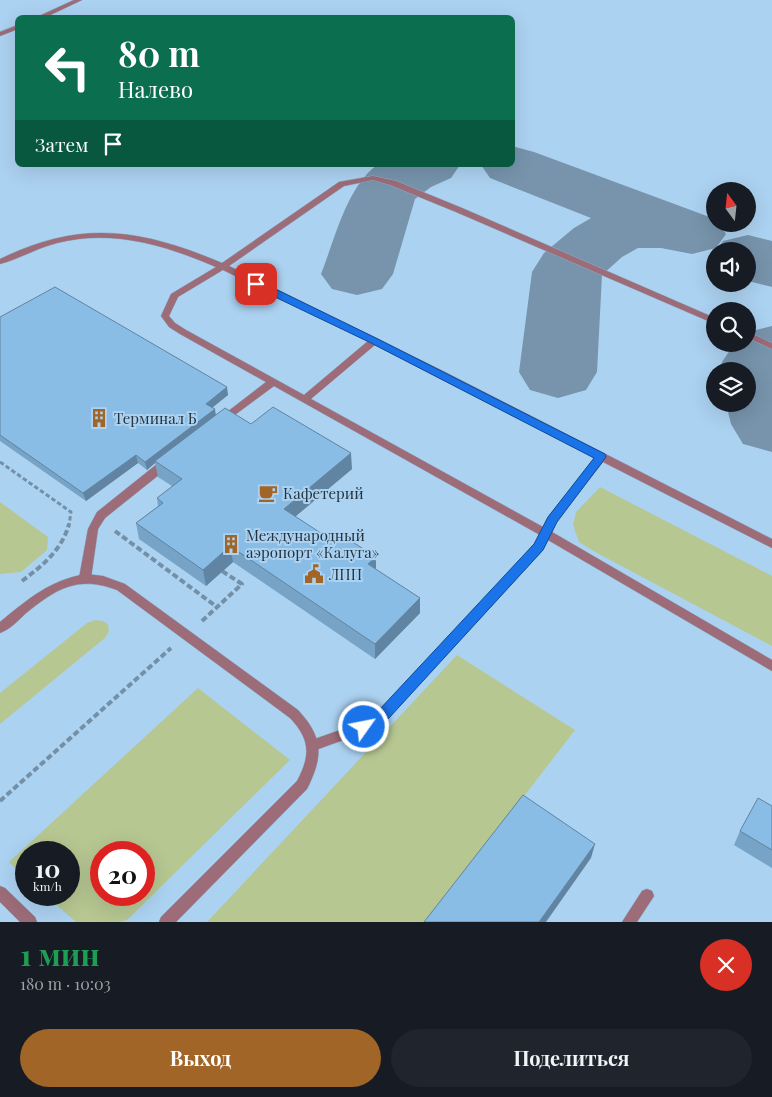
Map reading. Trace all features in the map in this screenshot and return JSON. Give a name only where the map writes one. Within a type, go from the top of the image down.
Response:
[{"type":"street","points":[[45,15],[79,0]]},
{"type":"street","points":[[0,34],[15,27]]},
{"type":"street","points":[[706,317],[459,210],[380,179],[360,179],[342,184],[222,267],[174,296],[165,316],[172,325],[183,332],[305,398],[545,533],[772,666]]},
{"type":"street","points":[[0,262],[52,241],[85,235],[115,235],[172,246],[222,267],[374,341],[772,544]]},
{"type":"street","points":[[756,339],[772,346]]},
{"type":"street","points":[[305,398],[374,341]]},
{"type":"street","points":[[212,427],[273,382]]},
{"type":"street","points":[[85,578],[93,529],[100,516],[175,455]]},
{"type":"street","points":[[313,745],[364,727],[384,714],[539,546],[552,520],[601,457]]},
{"type":"street","points":[[0,628],[56,586],[85,578],[107,580],[121,587],[185,636],[294,714],[305,725],[312,739],[313,754],[310,770],[302,785],[166,922]]},
{"type":"street","points":[[0,892],[30,922]]},
{"type":"street","points":[[629,922],[647,896]]},
{"type":"path","points":[[0,462],[71,512],[70,528],[62,546],[47,562],[16,586]]},
{"type":"path","points":[[70,528],[114,531],[217,607]]},
{"type":"path","points":[[0,802],[242,584],[222,571]]},
{"type":"green space","points":[[600,487],[772,576],[772,646],[579,542],[573,525],[576,512]]},
{"type":"green space","points":[[0,502],[48,537],[47,550],[21,572],[0,574]]},
{"type":"green space","points":[[95,620],[108,624],[109,630],[106,637],[0,724],[0,693],[87,623]]},
{"type":"green space","points":[[457,655],[575,730],[427,922],[207,922]]},
{"type":"green space","points":[[198,688],[290,760],[155,893],[155,841],[90,841],[90,906],[141,906],[127,920],[120,922],[76,922],[58,906],[80,906],[80,841],[32,841]]},
{"type":"green space","points":[[15,856],[15,868],[9,862]]},
{"type":"building","name":"Терминал Б","points":[[55,287],[227,387],[206,404],[215,409],[145,462],[136,455],[83,493],[0,435],[0,317]]},
{"type":"building","name":"Международный аэропорт «Калуга»","points":[[273,407],[351,453],[284,509],[333,541],[340,534],[376,557],[368,564],[420,598],[375,644],[230,546],[203,570],[136,523],[163,503],[157,498],[182,479],[155,461],[225,408],[251,424]]},
{"type":"building","points":[[523,795],[595,844],[539,922],[424,922]]},
{"type":"building","points":[[758,798],[772,806],[772,850],[740,831]]},
{"type":"taxiway","points":[[515,166],[683,231]]},
{"type":"taxiway","points":[[357,274],[383,197],[392,185],[403,176],[423,167]]},
{"type":"taxiway","points":[[558,372],[567,272],[569,268],[608,236],[628,229],[650,227],[672,229],[692,234]]},
{"type":"taxiway","points":[[756,259],[772,266]]},
{"type":"taxiway","points":[[772,350],[761,362],[759,373],[772,424]]},
{"type":"place","name":"Терминал Б","points":[[99,418]]},
{"type":"place","name":"Кафетерий","points":[[268,493]]},
{"type":"place","name":"Международный аэропорт «Калуга»","points":[[231,544]]},
{"type":"place","name":"ЛПП","points":[[314,574]]},
{"type":"route","points":[[256,284],[374,341],[601,457],[552,520],[539,546],[384,714],[364,727]]}]
